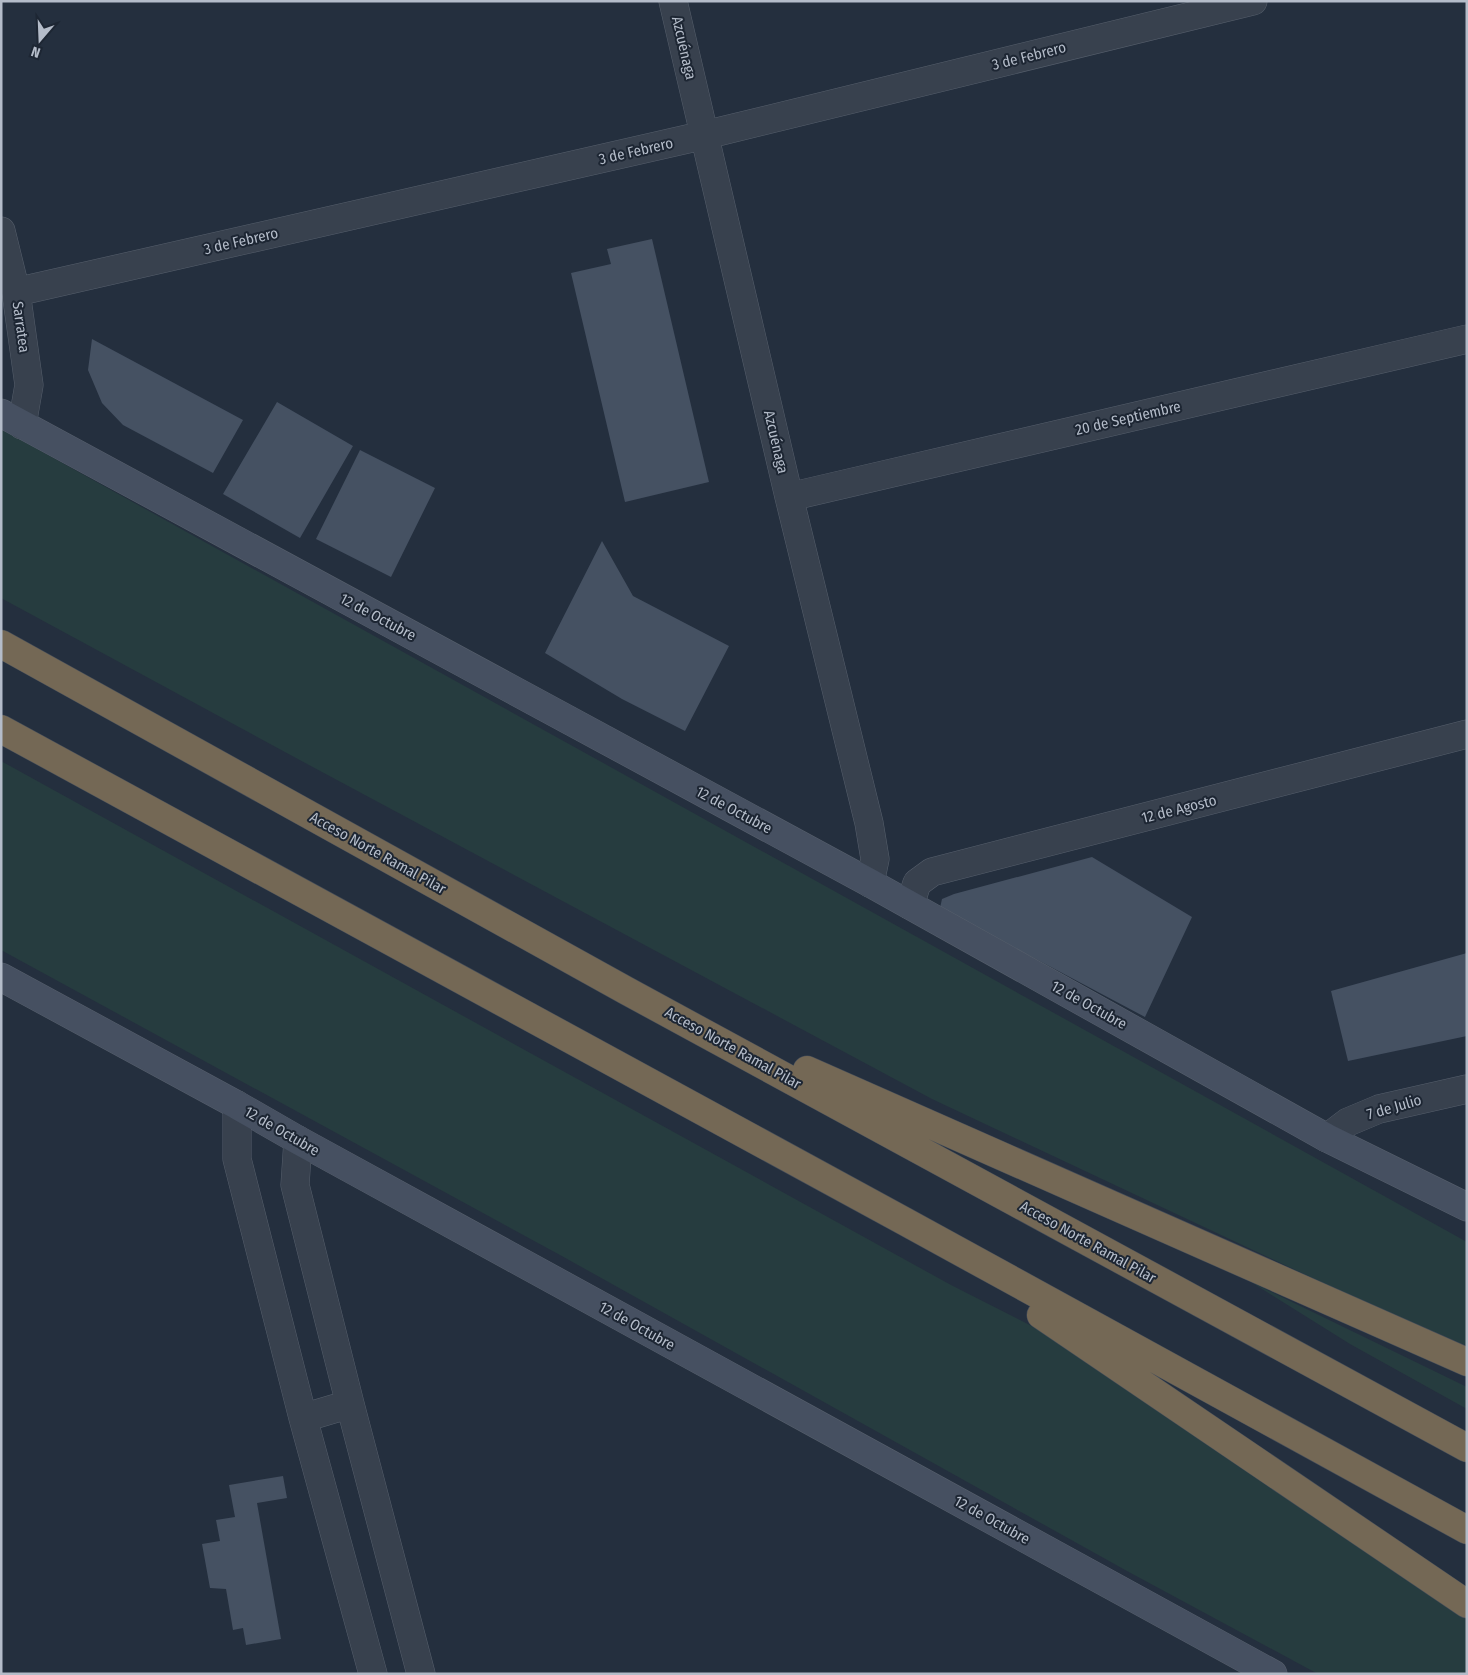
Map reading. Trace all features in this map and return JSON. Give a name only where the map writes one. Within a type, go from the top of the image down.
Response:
[{"type":"highway","name":"Acceso Norte Ramal Pilar","points":[[1,644],[627,991],[1467,1448]]},
{"type":"highway","points":[[1,729],[1467,1530]]},
{"type":"highway","points":[[627,991],[1467,1362]]},
{"type":"highway","points":[[904,1221],[1467,1604]]},
{"type":"street","name":"Azcuénaga","points":[[674,1],[788,497],[869,824],[875,859],[870,883]]},
{"type":"street","name":"3 de Febrero","points":[[16,292],[705,135],[1253,1]]},
{"type":"street","name":"Sarratea","points":[[1,231],[16,292],[29,385],[12,419]]},
{"type":"street","name":"20 de Septiembre","points":[[788,497],[1467,339]]},
{"type":"street","name":"12 de Octubre","points":[[12,419],[870,883],[1327,1138],[1467,1207]]},
{"type":"street","name":"12 de Agosto","points":[[910,905],[917,883],[932,872],[1467,734]]},
{"type":"street","name":"12 de Octubre","points":[[1,977],[1273,1674]]},
{"type":"street","name":"7 de Julio","points":[[1327,1138],[1348,1122],[1379,1109],[1467,1089]]},
{"type":"street","points":[[237,1105],[236,1159],[302,1418],[373,1674]]},
{"type":"street","points":[[298,1140],[295,1185],[421,1674]]},
{"type":"street","points":[[302,1418],[350,1404]]},
{"type":"green space","points":[[1,429],[1467,1242],[1467,1346],[1355,1298],[932,1099],[1,598]]},
{"type":"green space","points":[[1,761],[951,1285],[1063,1342],[1467,1616],[1467,1674],[1318,1674],[1127,1571],[560,1255],[1,950]]},
{"type":"green space","points":[[1251,1282],[1467,1387],[1467,1409],[1350,1344]]},
{"type":"building","points":[[652,239],[709,482],[625,502],[571,273],[611,264],[607,249]]},
{"type":"building","points":[[92,339],[243,420],[213,473],[123,425],[102,403],[88,370]]},
{"type":"building","points":[[277,402],[353,446],[300,538],[223,494]]},
{"type":"building","points":[[360,450],[435,488],[391,577],[316,539]]},
{"type":"building","points":[[602,541],[633,596],[729,646],[685,731],[622,699],[545,653]]},
{"type":"building","points":[[1092,857],[1192,917],[1145,1017],[940,908],[942,899],[954,894]]},
{"type":"building","points":[[1467,953],[1467,1036],[1348,1061],[1331,991]]},
{"type":"building","points":[[283,1476],[287,1498],[257,1503],[281,1639],[246,1645],[243,1628],[233,1630],[226,1589],[210,1588],[202,1544],[220,1541],[216,1520],[235,1517],[229,1485]]}]
